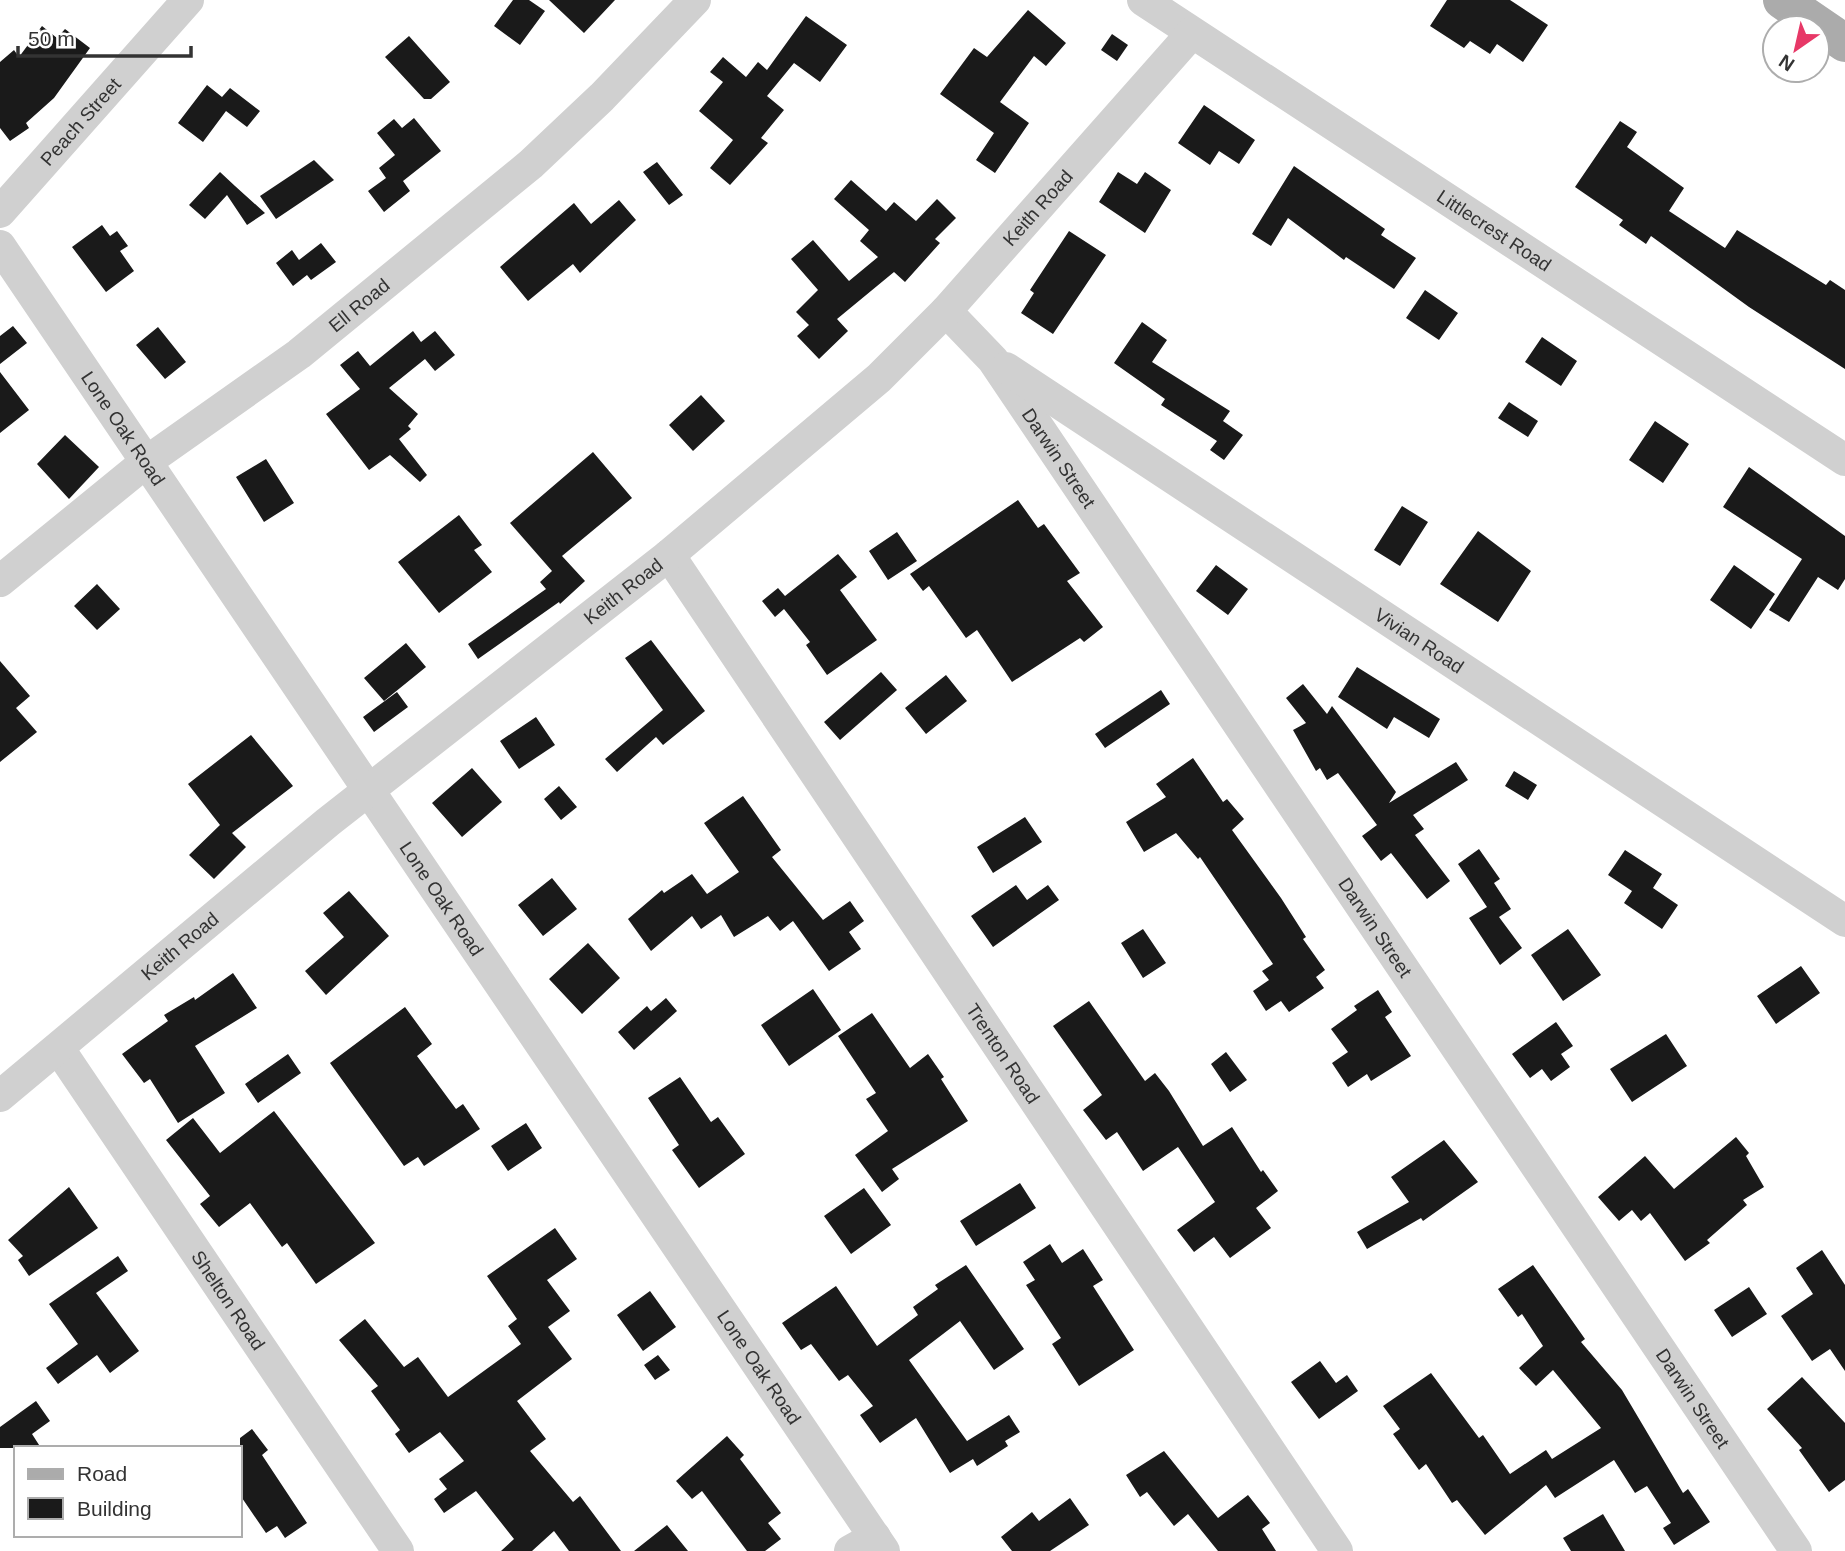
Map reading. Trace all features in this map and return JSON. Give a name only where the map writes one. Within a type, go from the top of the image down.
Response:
[{"type":"main road","points":[[1782,0],[1845,43]]},
{"type":"street","name":"Peach Street","points":[[0,212],[188,0]]},
{"type":"street","name":"Ell Road","points":[[0,581],[146,462],[299,354],[531,164],[601,97],[695,0]]},
{"type":"street","name":"Littlecrest Road","points":[[1143,0],[1845,460]]},
{"type":"street","name":"Keith Road","points":[[0,1096],[368,791],[669,555],[878,378],[946,311],[1192,33]]},
{"type":"street","name":"Lone Oak Road","points":[[0,246],[368,791],[870,1546]]},
{"type":"street","name":"Darwin Street","points":[[946,311],[993,360],[1796,1551]]},
{"type":"street","name":"Vivian Road","points":[[993,360],[1835,914]]},
{"type":"street","name":"Trenton Road","points":[[669,555],[1337,1551]]},
{"type":"street","points":[[1835,914],[1845,944]]},
{"type":"street","name":"Shelton Road","points":[[59,1049],[398,1551]]},
{"type":"building","points":[[513,0],[529,0],[545,11],[520,45],[494,26]]},
{"type":"building","points":[[549,0],[615,0],[584,33]]},
{"type":"building","points":[[1447,0],[1510,0],[1548,25],[1523,62],[1497,44],[1490,54],[1470,41],[1464,48],[1430,26]]},
{"type":"building","points":[[1028,10],[1066,43],[1046,66],[1034,56],[1000,102],[1029,123],[995,173],[976,160],[994,133],[940,94],[974,48],[987,57]]},
{"type":"building","points":[[806,16],[847,45],[820,82],[794,63],[767,96],[784,110],[761,138],[768,143],[730,185],[710,168],[733,140],[699,111],[723,82],[710,72],[723,57],[746,77],[758,62],[767,70]]},
{"type":"building","points":[[42,26],[57,38],[65,29],[90,48],[54,98],[26,123],[29,128],[10,141],[0,128],[0,62],[14,50],[19,57]]},
{"type":"building","points":[[1112,34],[1128,45],[1117,61],[1101,50]]},
{"type":"building","points":[[409,36],[450,82],[431,99],[424,99],[385,57]]},
{"type":"building","points":[[207,85],[222,97],[230,88],[260,111],[247,127],[226,111],[203,142],[178,123]]},
{"type":"building","points":[[1204,105],[1255,140],[1239,164],[1219,151],[1210,165],[1178,143]]},
{"type":"building","points":[[414,118],[441,151],[403,181],[410,191],[384,212],[368,191],[386,178],[379,168],[395,155],[377,133],[394,119],[402,128]]},
{"type":"building","points":[[1620,121],[1637,132],[1627,147],[1684,188],[1669,211],[1725,248],[1737,230],[1826,285],[1830,280],[1845,290],[1845,369],[1749,307],[1651,236],[1646,244],[1619,225],[1623,220],[1575,187]]},
{"type":"building","points":[[314,160],[334,180],[276,219],[260,196]]},
{"type":"building","points":[[657,162],[683,195],[669,205],[643,172]]},
{"type":"building","points":[[1294,166],[1385,229],[1381,235],[1416,258],[1394,289],[1346,257],[1344,260],[1288,218],[1271,246],[1252,234]]},
{"type":"building","points":[[220,172],[265,213],[247,225],[227,195],[205,219],[189,205]]},
{"type":"building","points":[[1118,172],[1137,184],[1145,172],[1171,190],[1145,233],[1099,202]]},
{"type":"building","points":[[851,180],[886,211],[894,202],[916,221],[937,199],[956,218],[935,239],[940,243],[905,282],[894,272],[837,319],[848,331],[819,359],[797,336],[809,325],[796,312],[818,290],[791,259],[813,240],[849,281],[878,257],[860,241],[869,230],[834,199]]},
{"type":"building","points":[[619,200],[636,220],[580,273],[573,264],[528,301],[500,267],[574,203],[591,224]]},
{"type":"building","points":[[102,225],[110,236],[117,231],[128,246],[120,251],[134,271],[106,292],[72,247]]},
{"type":"building","points":[[1069,231],[1106,255],[1053,334],[1021,313],[1034,293],[1030,290]]},
{"type":"building","points":[[321,243],[336,262],[311,280],[307,275],[293,286],[276,263],[292,250],[299,260]]},
{"type":"building","points":[[1425,290],[1458,313],[1439,340],[1406,318]]},
{"type":"building","points":[[1142,322],[1167,340],[1152,362],[1230,411],[1223,421],[1243,435],[1224,460],[1210,450],[1217,441],[1161,405],[1165,399],[1114,363]]},
{"type":"building","points":[[13,326],[27,343],[0,364],[0,336]]},
{"type":"building","points":[[158,327],[186,362],[165,379],[136,345]]},
{"type":"building","points":[[413,331],[421,342],[435,331],[455,355],[435,371],[425,359],[389,388],[418,414],[408,426],[411,429],[399,439],[427,475],[420,482],[390,455],[369,470],[326,414],[360,389],[340,365],[358,351],[370,366]]},
{"type":"building","points":[[1542,337],[1577,361],[1561,386],[1525,362]]},
{"type":"building","points":[[0,372],[29,410],[0,433]]},
{"type":"building","points":[[701,395],[725,421],[693,451],[669,425]]},
{"type":"building","points":[[1509,402],[1538,421],[1528,437],[1498,418]]},
{"type":"building","points":[[1655,421],[1689,444],[1663,483],[1629,460]]},
{"type":"building","points":[[65,435],[99,467],[69,499],[37,464]]},
{"type":"building","points":[[593,452],[632,498],[562,556],[585,581],[560,604],[559,602],[478,659],[468,644],[546,589],[540,582],[552,571],[510,523]]},
{"type":"building","points":[[266,459],[294,503],[264,522],[236,477]]},
{"type":"building","points":[[1749,467],[1845,536],[1845,579],[1838,590],[1818,577],[1789,622],[1769,610],[1802,559],[1723,507]]},
{"type":"building","points":[[1018,500],[1038,528],[1044,524],[1080,573],[1067,581],[1103,627],[1084,642],[1080,638],[1012,682],[977,630],[966,638],[929,586],[923,591],[910,574]]},
{"type":"building","points":[[1402,506],[1428,522],[1400,566],[1374,550]]},
{"type":"building","points":[[459,515],[482,545],[474,550],[492,572],[439,613],[398,562]]},
{"type":"building","points":[[1478,531],[1531,571],[1498,622],[1440,584]]},
{"type":"building","points":[[897,532],[917,561],[888,580],[869,551]]},
{"type":"building","points":[[838,554],[857,577],[840,590],[877,640],[827,675],[806,645],[810,642],[784,609],[775,617],[762,601],[778,588],[785,596]]},
{"type":"building","points":[[1216,565],[1248,589],[1228,615],[1196,591]]},
{"type":"building","points":[[1734,565],[1775,594],[1751,629],[1710,600]]},
{"type":"building","points":[[97,584],[120,609],[97,630],[74,606]]},
{"type":"building","points":[[651,640],[705,711],[663,745],[656,737],[617,772],[605,759],[663,710],[625,658]]},
{"type":"building","points":[[406,643],[426,667],[384,701],[364,678]]},
{"type":"building","points":[[0,661],[30,696],[16,708],[37,732],[0,762]]},
{"type":"building","points":[[1357,667],[1440,719],[1429,738],[1394,717],[1387,729],[1338,697]]},
{"type":"building","points":[[881,672],[897,690],[840,740],[824,722]]},
{"type":"building","points":[[946,675],[967,701],[926,734],[905,708]]},
{"type":"building","points":[[1303,684],[1327,714],[1332,706],[1396,792],[1389,803],[1456,762],[1468,780],[1413,815],[1424,829],[1415,835],[1450,881],[1427,899],[1391,853],[1381,861],[1362,836],[1377,825],[1338,773],[1327,780],[1320,768],[1316,771],[1293,730],[1306,723],[1286,698]]},
{"type":"building","points":[[1161,690],[1170,704],[1105,748],[1095,734]]},
{"type":"building","points":[[397,692],[408,707],[374,732],[363,717]]},
{"type":"building","points":[[536,717],[555,745],[519,769],[500,741]]},
{"type":"building","points":[[251,735],[293,786],[232,833],[246,847],[214,879],[189,855],[220,825],[188,784]]},
{"type":"building","points":[[1193,758],[1223,802],[1227,799],[1244,819],[1232,830],[1281,898],[1306,937],[1303,939],[1325,970],[1316,977],[1324,988],[1289,1012],[1281,1001],[1266,1011],[1253,991],[1269,980],[1262,971],[1273,964],[1200,857],[1198,859],[1176,833],[1144,852],[1126,822],[1166,797],[1156,784]]},
{"type":"building","points":[[472,768],[502,802],[462,837],[432,803]]},
{"type":"building","points":[[1514,771],[1537,785],[1528,800],[1505,786]]},
{"type":"building","points":[[559,786],[577,807],[561,820],[544,799]]},
{"type":"building","points":[[743,796],[781,850],[772,857],[823,920],[850,901],[864,921],[849,932],[861,949],[829,971],[793,921],[780,931],[768,916],[734,937],[721,915],[701,929],[692,916],[651,951],[628,919],[662,890],[664,893],[692,874],[707,894],[739,872],[704,823]]},
{"type":"building","points":[[1025,817],[1042,842],[993,873],[977,847]]},
{"type":"building","points":[[1479,849],[1500,879],[1494,883],[1511,909],[1499,917],[1522,948],[1500,965],[1469,918],[1487,907],[1458,864]]},
{"type":"building","points":[[1625,850],[1662,874],[1653,888],[1678,905],[1662,929],[1624,903],[1632,891],[1608,875]]},
{"type":"building","points":[[552,878],[577,909],[543,936],[518,905]]},
{"type":"building","points":[[1016,885],[1027,900],[1048,885],[1059,900],[993,947],[971,916]]},
{"type":"building","points":[[349,891],[389,936],[326,995],[305,971],[344,937],[323,913]]},
{"type":"building","points":[[1143,929],[1166,963],[1143,978],[1121,943]]},
{"type":"building","points":[[1568,929],[1601,975],[1563,1001],[1531,955]]},
{"type":"building","points":[[588,943],[620,978],[582,1014],[549,979]]},
{"type":"building","points":[[1801,966],[1820,993],[1776,1024],[1757,996]]},
{"type":"building","points":[[233,973],[257,1008],[195,1046],[225,1093],[178,1123],[150,1079],[144,1083],[122,1054],[168,1021],[164,1015],[194,997],[195,1000]]},
{"type":"building","points":[[813,989],[841,1030],[789,1066],[761,1025]]},
{"type":"building","points":[[1378,990],[1392,1012],[1385,1017],[1411,1056],[1371,1081],[1367,1074],[1348,1087],[1332,1063],[1348,1052],[1331,1029],[1357,1010],[1354,1006]]},
{"type":"building","points":[[666,998],[677,1011],[634,1050],[618,1032],[647,1006],[651,1011]]},
{"type":"building","points":[[1089,1001],[1145,1081],[1155,1073],[1203,1146],[1232,1127],[1261,1172],[1263,1170],[1278,1191],[1256,1208],[1271,1228],[1230,1258],[1214,1237],[1194,1252],[1177,1230],[1215,1202],[1178,1147],[1143,1171],[1117,1132],[1106,1140],[1083,1110],[1102,1095],[1053,1026]]},
{"type":"building","points":[[405,1007],[432,1044],[417,1056],[456,1109],[463,1104],[480,1129],[424,1166],[418,1157],[404,1166],[330,1063]]},
{"type":"building","points":[[872,1013],[910,1068],[928,1054],[968,1121],[892,1169],[899,1179],[882,1192],[855,1155],[888,1131],[866,1099],[876,1093],[838,1036]]},
{"type":"building","points":[[1556,1022],[1573,1046],[1561,1054],[1570,1067],[1551,1081],[1542,1069],[1530,1078],[1512,1054]]},
{"type":"building","points":[[1666,1034],[1687,1066],[1632,1102],[1610,1069]]},
{"type":"building","points":[[1226,1052],[1247,1080],[1230,1092],[1211,1064]]},
{"type":"building","points":[[288,1054],[301,1073],[258,1103],[245,1084]]},
{"type":"building","points":[[680,1077],[711,1122],[718,1117],[745,1154],[699,1188],[672,1150],[679,1145],[648,1098]]},
{"type":"building","points":[[274,1111],[375,1243],[316,1284],[287,1243],[282,1247],[250,1203],[219,1227],[200,1204],[210,1196],[166,1140],[193,1118],[220,1153]]},
{"type":"building","points":[[526,1123],[542,1148],[508,1171],[491,1146]]},
{"type":"building","points":[[1736,1137],[1749,1153],[1746,1156],[1764,1187],[1743,1200],[1747,1205],[1707,1240],[1710,1243],[1685,1261],[1650,1213],[1641,1221],[1632,1210],[1619,1221],[1598,1197],[1645,1156],[1674,1189]]},
{"type":"building","points":[[1444,1140],[1478,1182],[1423,1221],[1421,1218],[1367,1249],[1357,1232],[1409,1202],[1391,1177]]},
{"type":"building","points":[[1020,1183],[1036,1208],[976,1246],[960,1221]]},
{"type":"building","points":[[69,1187],[98,1228],[29,1276],[18,1260],[23,1256],[8,1240]]},
{"type":"building","points":[[864,1188],[891,1225],[851,1254],[824,1216]]},
{"type":"building","points":[[555,1228],[577,1259],[547,1280],[570,1311],[548,1327],[572,1359],[517,1401],[546,1439],[530,1451],[573,1502],[580,1496],[621,1551],[569,1551],[554,1531],[532,1551],[501,1551],[514,1539],[476,1491],[444,1513],[434,1499],[447,1489],[439,1479],[464,1461],[440,1432],[409,1453],[395,1434],[400,1430],[371,1391],[378,1386],[339,1340],[365,1319],[404,1367],[418,1357],[448,1397],[521,1344],[508,1326],[517,1319],[487,1276]]},
{"type":"building","points":[[1050,1244],[1062,1263],[1083,1249],[1103,1280],[1093,1286],[1134,1350],[1079,1386],[1052,1344],[1061,1338],[1026,1285],[1035,1280],[1023,1262]]},
{"type":"building","points":[[1822,1250],[1845,1285],[1845,1371],[1830,1349],[1812,1361],[1781,1316],[1813,1294],[1796,1268]]},
{"type":"building","points":[[118,1256],[128,1271],[96,1293],[139,1351],[110,1373],[97,1355],[58,1384],[46,1368],[78,1344],[49,1304]]},
{"type":"building","points":[[966,1265],[1024,1349],[994,1370],[960,1321],[909,1360],[967,1441],[1009,1415],[1020,1432],[1005,1441],[1008,1446],[977,1466],[973,1459],[950,1473],[916,1418],[880,1443],[860,1415],[873,1406],[848,1375],[839,1381],[811,1344],[801,1350],[782,1323],[836,1286],[877,1346],[918,1315],[913,1307],[938,1289],[935,1285]]},
{"type":"building","points":[[1533,1265],[1585,1339],[1581,1342],[1622,1390],[1683,1493],[1688,1489],[1710,1522],[1674,1545],[1663,1528],[1671,1523],[1647,1486],[1635,1493],[1614,1460],[1555,1498],[1546,1485],[1485,1535],[1457,1500],[1452,1503],[1426,1464],[1419,1470],[1393,1434],[1400,1429],[1383,1406],[1431,1373],[1479,1438],[1483,1435],[1510,1474],[1546,1450],[1552,1459],[1601,1428],[1553,1370],[1536,1386],[1519,1368],[1543,1346],[1522,1314],[1518,1317],[1498,1289]]},
{"type":"building","points":[[1749,1287],[1767,1314],[1732,1337],[1714,1310]]},
{"type":"building","points":[[650,1291],[676,1327],[643,1351],[617,1315]]},
{"type":"building","points":[[658,1355],[670,1370],[655,1380],[644,1365]]},
{"type":"building","points":[[1320,1361],[1336,1383],[1347,1375],[1358,1391],[1319,1419],[1291,1382]]},
{"type":"building","points":[[1802,1377],[1845,1423],[1845,1480],[1829,1492],[1799,1450],[1802,1448],[1767,1409]]},
{"type":"building","points":[[36,1401],[50,1421],[32,1434],[40,1446],[0,1448],[0,1427]]},
{"type":"building","points":[[252,1429],[268,1450],[262,1455],[307,1523],[285,1538],[277,1526],[266,1533],[242,1498],[240,1438]]},
{"type":"building","points":[[727,1436],[744,1455],[740,1459],[781,1513],[768,1523],[781,1539],[765,1551],[747,1551],[702,1491],[692,1499],[676,1481]]},
{"type":"building","points":[[1164,1451],[1218,1518],[1248,1495],[1270,1523],[1262,1529],[1276,1551],[1218,1551],[1188,1514],[1174,1526],[1147,1492],[1140,1497],[1126,1475]]},
{"type":"building","points":[[1070,1498],[1089,1525],[1050,1551],[1012,1551],[1001,1537],[1032,1512],[1039,1521]]},
{"type":"building","points":[[1603,1514],[1625,1551],[1571,1551],[1563,1538]]},
{"type":"building","points":[[667,1525],[688,1551],[634,1551]]}]
